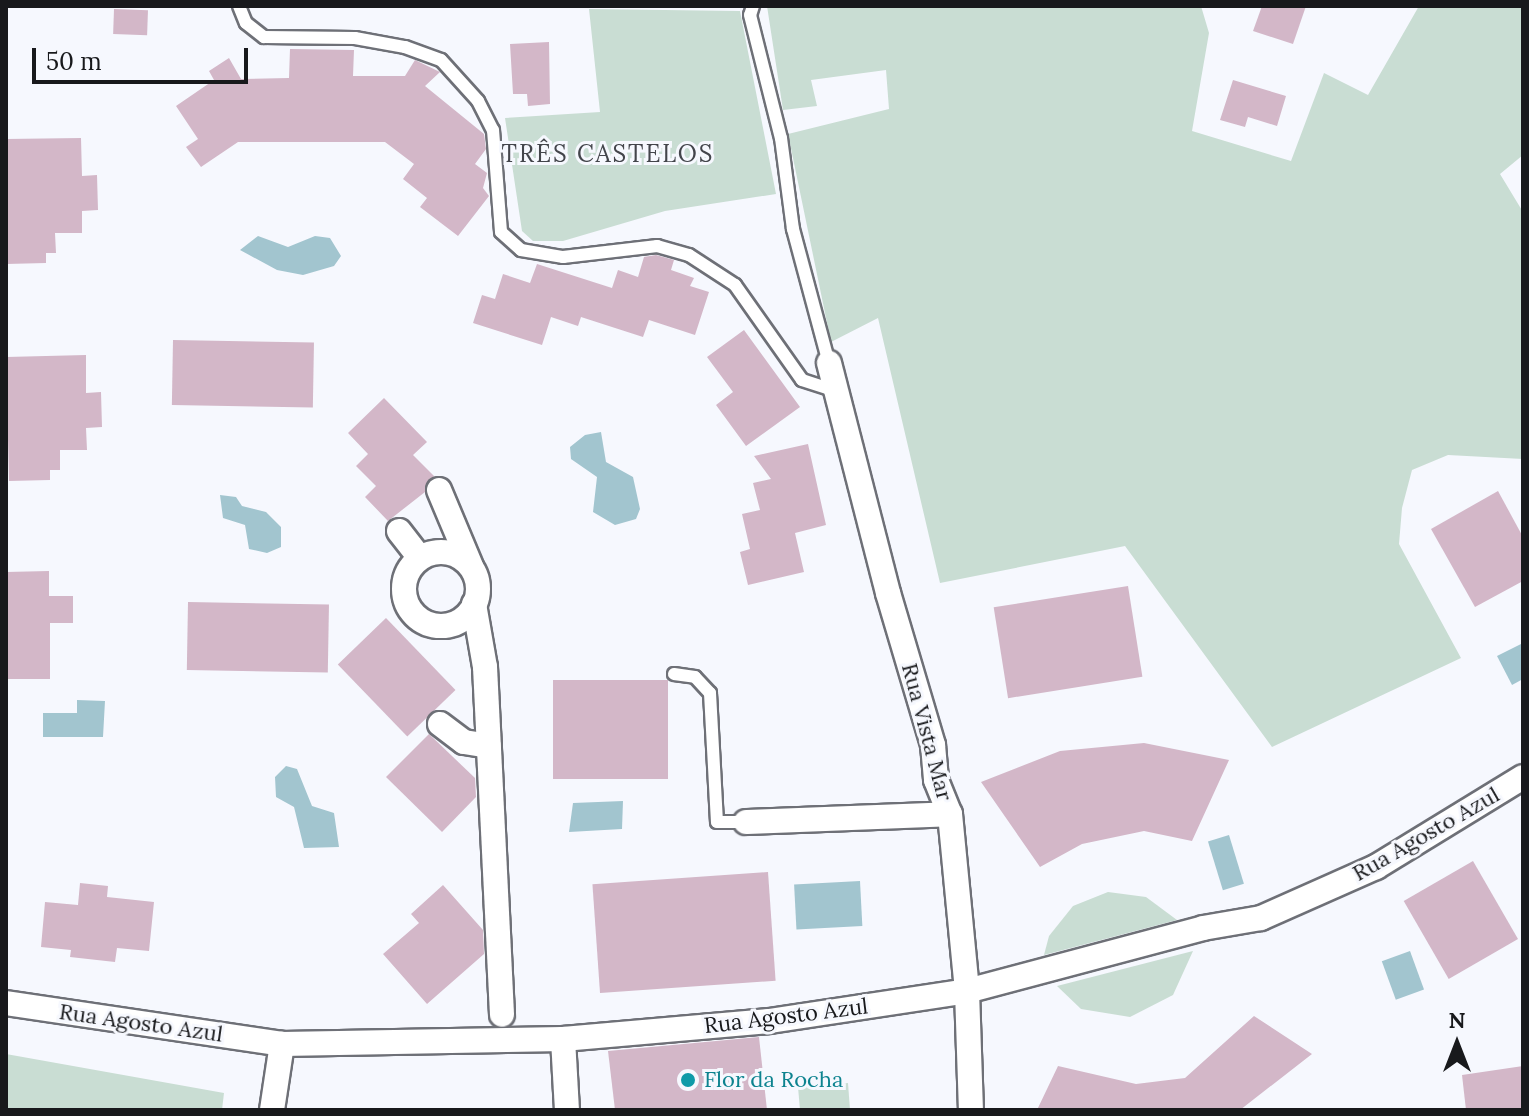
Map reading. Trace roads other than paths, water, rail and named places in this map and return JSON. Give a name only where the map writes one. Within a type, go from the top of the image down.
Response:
[{"type":"street","name":"Rua Vista Mar","points":[[829,363],[933,745],[936,780],[950,814],[967,991],[971,1110]]},
{"type":"street","points":[[439,490],[474,572],[474,604],[482,633],[502,1015]]},
{"type":"street","points":[[399,531],[420,558]]},
{"type":"street","points":[[420,558],[456,555],[474,572]]},
{"type":"street","points":[[420,558],[404,588],[418,618],[452,624],[474,604]]},
{"type":"street","points":[[440,724],[464,742],[489,746]]},
{"type":"street","name":"Rua Agosto Azul","points":[[6,1003],[282,1044],[563,1039],[769,1021],[967,991],[1203,928],[1261,918],[1376,867],[1523,777]]},
{"type":"street","points":[[746,822],[950,814]]},
{"type":"street","points":[[563,1039],[567,1110]]},
{"type":"street","points":[[272,1110],[282,1044]]},
{"type":"lane","points":[[239,6],[246,23],[264,37],[355,38],[405,47],[441,60],[478,101],[493,130],[501,232],[521,250],[563,257],[657,246],[689,255],[735,285],[802,380],[836,391]]},
{"type":"lane","points":[[753,6],[750,15],[781,138],[793,229],[829,363]]},
{"type":"lane","points":[[674,674],[695,677],[710,693],[717,822],[746,822]]},
{"type":"water","points":[[258,236],[288,247],[315,236],[330,238],[341,256],[334,266],[303,275],[277,270],[240,250]]},
{"type":"water","points":[[601,432],[606,462],[633,477],[640,509],[636,519],[615,525],[593,512],[597,477],[571,459],[570,447],[585,435]]},
{"type":"water","points":[[220,495],[236,497],[242,506],[266,512],[281,527],[281,547],[267,553],[249,549],[245,525],[223,518]]},
{"type":"water","points":[[1523,643],[1523,679],[1512,685],[1497,656]]},
{"type":"water","points":[[77,700],[105,701],[103,737],[43,737],[43,713],[77,713]]},
{"type":"water","points":[[286,766],[297,769],[312,806],[334,813],[339,847],[304,848],[294,807],[276,797],[275,777]]},
{"type":"water","points":[[623,801],[622,829],[569,832],[573,803]]},
{"type":"water","points":[[1229,835],[1244,884],[1223,890],[1208,841]]},
{"type":"water","points":[[860,881],[862,926],[796,929],[794,884]]},
{"type":"water","points":[[1410,951],[1424,990],[1396,1000],[1382,961]]},
{"type":"place","name":"Flor da Rocha","points":[[688,1080]]},
{"type":"district","name":"TRÊS CASTELOS","points":[[608,154]]}]
